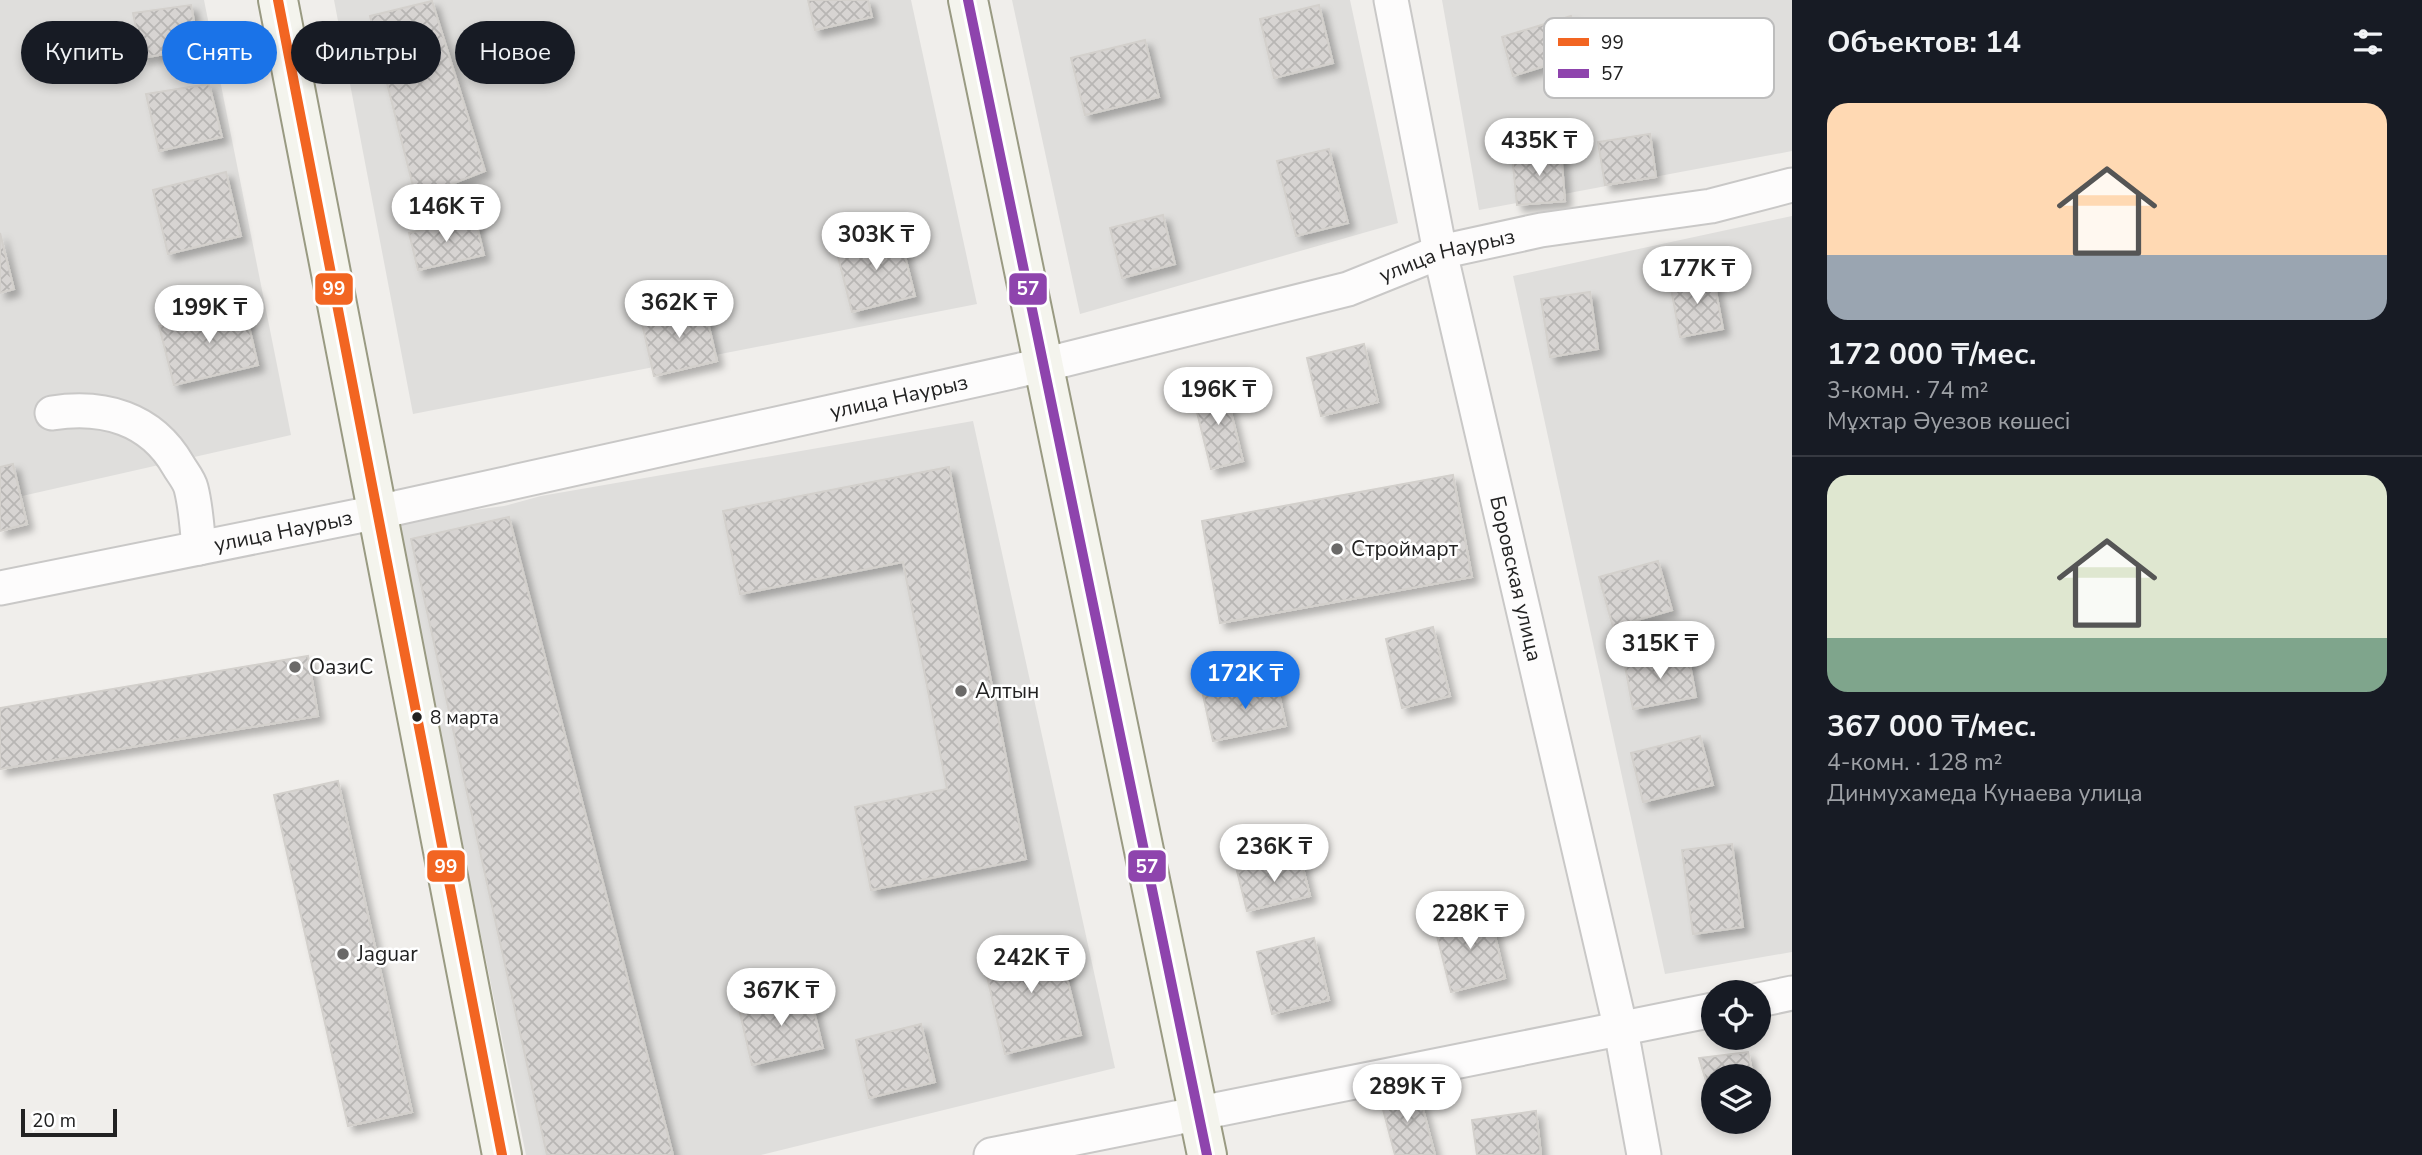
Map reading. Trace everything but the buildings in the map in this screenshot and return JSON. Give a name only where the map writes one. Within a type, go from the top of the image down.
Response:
[{"type":"main road","points":[[278,0],[502,1155]]},
{"type":"main road","points":[[968,0],[1207,1155]]},
{"type":"street","name":"Боровская улица","points":[[1391,0],[1440,252],[1621,1031],[1644,1155]]},
{"type":"street","name":"улица Наурыз","points":[[0,588],[377,512],[1043,365],[1348,289],[1440,252],[1541,230],[1711,206],[1792,185]]},
{"type":"street","points":[[52,413],[73,410],[104,411],[141,424],[168,448],[191,487],[199,548]]},
{"type":"street","points":[[1771,997],[1792,993]]},
{"type":"street","points":[[991,1155],[1621,1031],[1701,1013]]},
{"type":"shaded area","points":[[0,0],[204,0],[208,21],[162,21],[162,84],[221,84],[291,435],[0,501]]},
{"type":"shaded area","points":[[334,0],[911,0],[977,304],[413,414],[350,84],[441,84],[441,21],[338,21]]},
{"type":"shaded area","points":[[1012,0],[1350,0],[1398,223],[1080,314]]},
{"type":"shaded area","points":[[1442,0],[1792,0],[1792,151],[1479,210]]},
{"type":"shaded area","points":[[1792,216],[1792,952],[1665,974],[1513,276]]},
{"type":"shaded area","points":[[973,421],[1115,1068],[761,1155],[526,1155],[463,848],[391,521],[504,506],[541,496]]},
{"type":"transit line","name":"99","points":[[278,0],[502,1155]]},
{"type":"transit line","name":"57","points":[[968,0],[1207,1155]]},
{"type":"place","name":"Строймарт","points":[[1337,549]]},
{"type":"place","name":"ОазиС","points":[[295,667]]},
{"type":"place","name":"Алтын","points":[[961,691]]},
{"type":"place","name":"8 марта","points":[[417,717]]},
{"type":"place","name":"Jaguar","points":[[343,954]]}]
